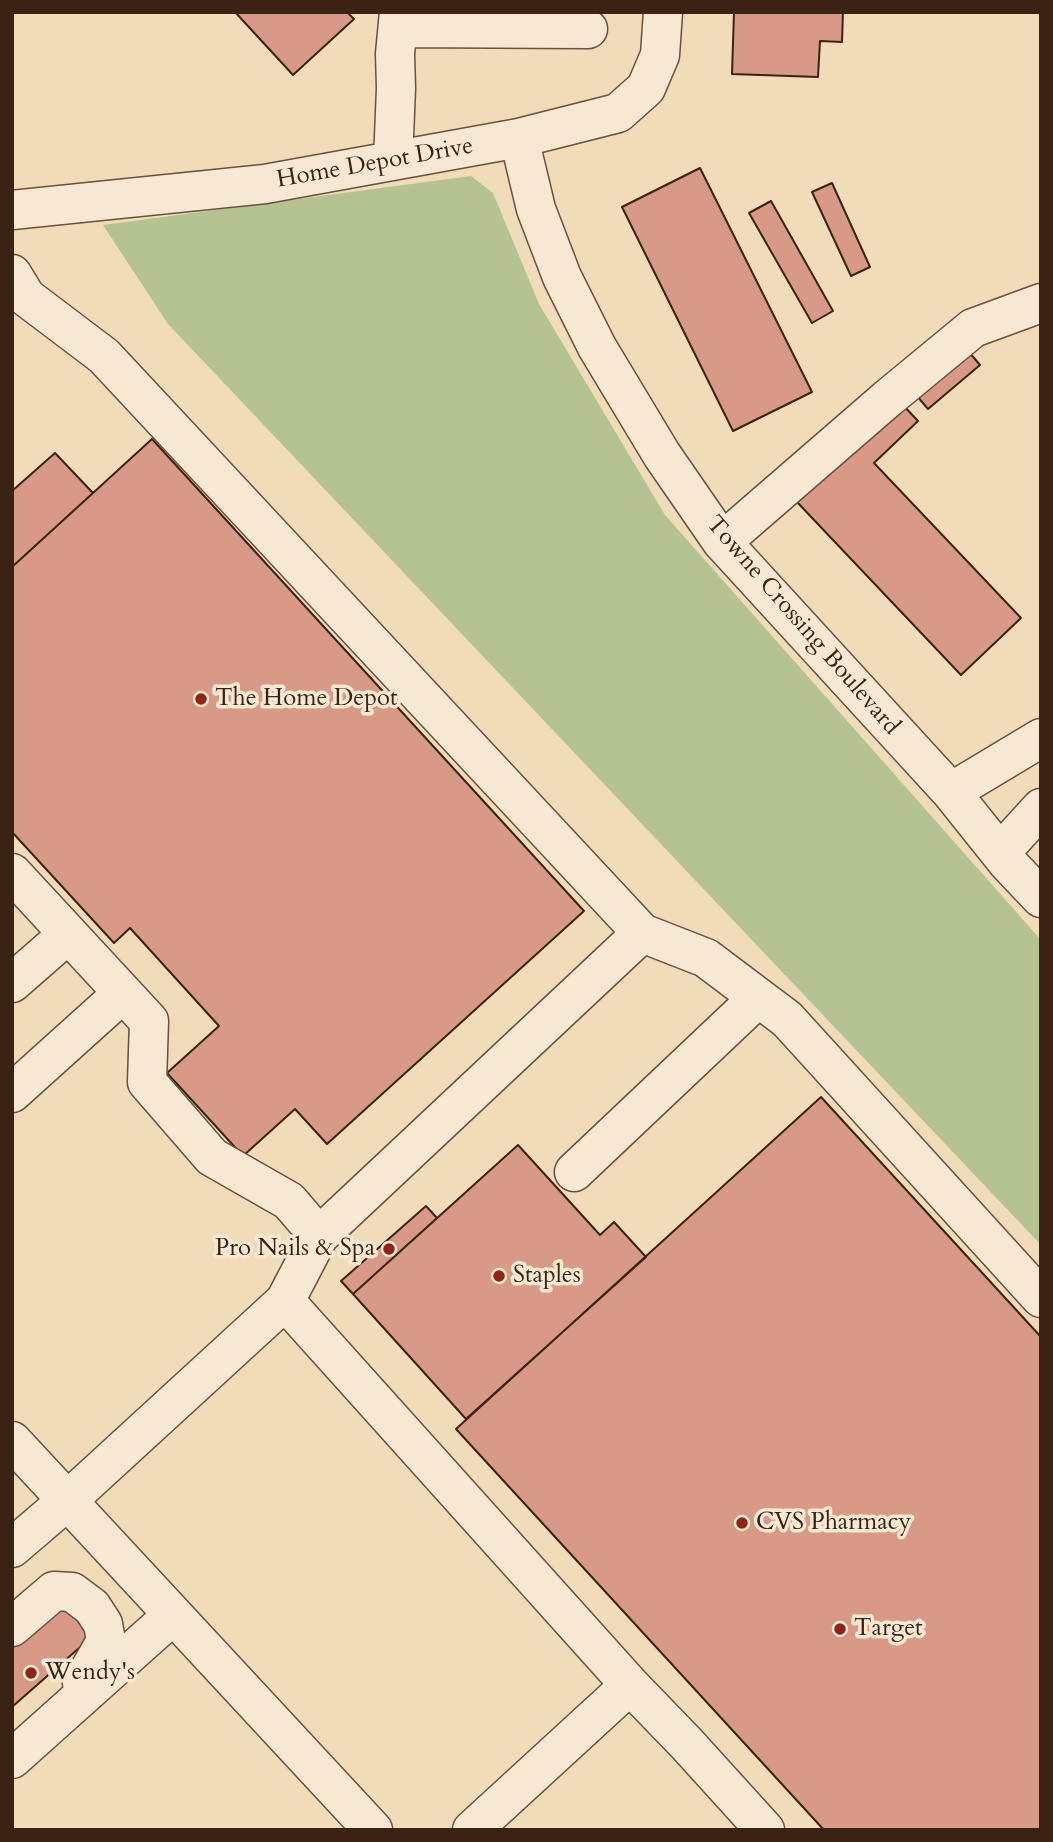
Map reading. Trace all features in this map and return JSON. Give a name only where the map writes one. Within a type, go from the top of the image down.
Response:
[{"type":"street","name":"Home Depot Drive","points":[[12,210],[265,184],[519,138],[618,113],[646,88],[660,55],[663,12]]},
{"type":"street","points":[[393,161],[398,20],[588,29]]},
{"type":"street","name":"Towne Crossing Boulevard","points":[[519,138],[536,209],[567,289],[597,347],[662,455],[722,542],[951,792],[1000,853],[1041,898]]},
{"type":"street","points":[[17,291],[104,356],[642,933],[706,958],[787,1019],[1041,1298]]},
{"type":"street","points":[[722,542],[972,328],[1041,303]]},
{"type":"street","points":[[951,792],[1041,738]]},
{"type":"street","points":[[1000,853],[1041,808]]},
{"type":"street","points":[[12,873],[149,1021],[147,1082],[212,1157],[289,1201],[319,1236]]},
{"type":"street","points":[[12,983],[68,933]]},
{"type":"street","points":[[12,1548],[285,1301],[319,1236],[642,933]]},
{"type":"street","points":[[12,1093],[123,993]]},
{"type":"street","points":[[574,1172],[758,998]]},
{"type":"street","points":[[285,1301],[630,1685],[765,1830]]},
{"type":"street","points":[[12,1441],[373,1830]]},
{"type":"street","points":[[12,1627],[54,1591],[72,1592],[92,1606],[103,1624],[106,1641],[68,1709]]},
{"type":"street","points":[[12,1759],[173,1615]]},
{"type":"street","points":[[472,1830],[630,1685]]},
{"type":"green space","points":[[471,176],[493,193],[539,304],[665,515],[1041,940],[1041,1245],[168,324],[103,225]]},
{"type":"building","points":[[235,12],[347,12],[354,19],[293,75]]},
{"type":"building","points":[[734,12],[843,12],[842,42],[820,41],[818,77],[732,74]]},
{"type":"building","points":[[700,168],[812,392],[733,431],[622,207]]},
{"type":"building","points":[[832,183],[870,267],[851,276],[812,192]]},
{"type":"building","points":[[771,201],[833,311],[812,323],[749,213]]},
{"type":"building","points":[[969,352],[980,365],[928,409],[917,396]]},
{"type":"building","points":[[902,404],[918,421],[874,463],[1021,618],[961,675],[797,502]]},
{"type":"building","name":"The Home Depot","points":[[152,439],[584,911],[327,1144],[295,1109],[243,1156],[167,1073],[219,1026],[130,928],[114,943],[12,832],[12,567]]},
{"type":"building","points":[[55,453],[93,493],[12,567],[12,491]]},
{"type":"building","name":"Target","points":[[821,1097],[1041,1337],[1041,1830],[824,1830],[456,1429]]},
{"type":"building","name":"Staples","points":[[518,1145],[600,1235],[614,1222],[646,1257],[466,1419],[353,1294]]},
{"type":"building","name":"Pro Nails & Spa","points":[[426,1206],[437,1218],[353,1294],[341,1281]]},
{"type":"building","name":"Wendy's","points":[[62,1596],[95,1634],[12,1707],[12,1640]]},
{"type":"place","name":"The Home Depot","points":[[201,699]]},
{"type":"place","name":"Pro Nails & Spa","points":[[389,1249]]},
{"type":"place","name":"Staples","points":[[499,1276]]},
{"type":"place","name":"CVS Pharmacy","points":[[742,1523]]},
{"type":"place","name":"Target","points":[[840,1629]]},
{"type":"place","name":"Wendy's","points":[[31,1673]]}]
